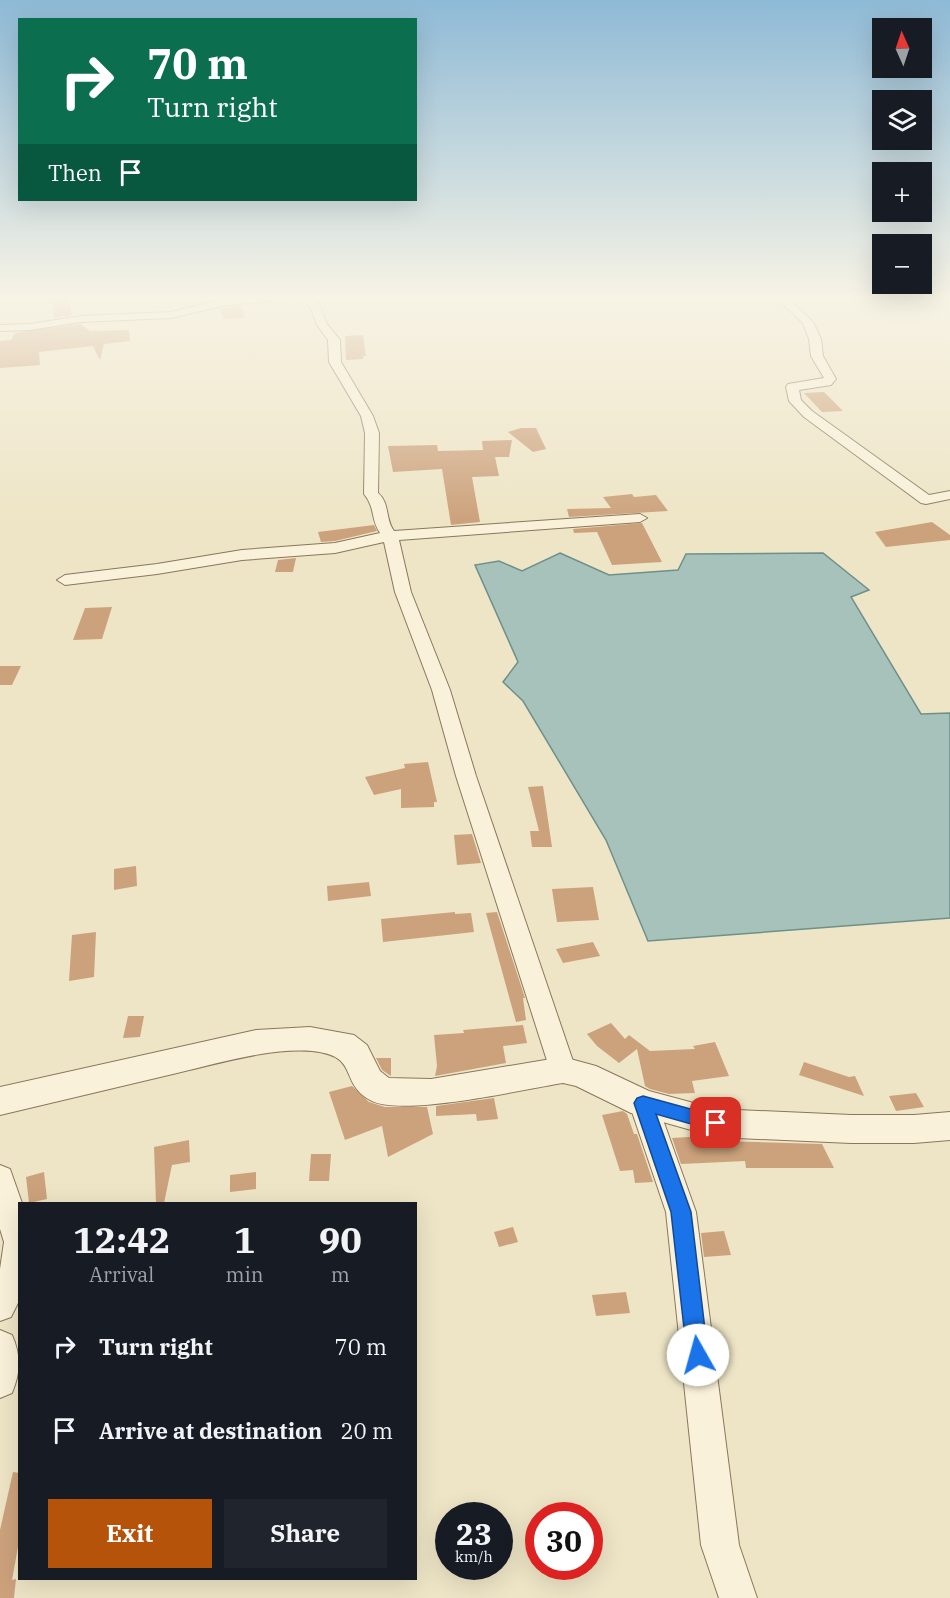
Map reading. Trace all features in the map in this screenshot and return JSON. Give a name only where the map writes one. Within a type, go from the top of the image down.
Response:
[{"type":"street","points":[[341,372],[367,416],[372,433],[371,494],[378,500],[382,525],[390,536],[403,592],[441,690],[466,776],[563,1070]]},
{"type":"street","points":[[826,372],[830,379],[827,382],[792,387],[795,401],[808,414],[926,500],[950,495]]},
{"type":"street","points":[[66,580],[157,569],[242,555],[335,548],[390,536],[640,518]]},
{"type":"street","points":[[0,1101],[256,1042],[310,1039],[343,1044],[356,1054],[368,1080],[382,1091],[431,1092],[563,1070],[584,1075],[643,1103],[716,1123],[851,1129],[914,1129],[950,1126]]},
{"type":"street","points":[[643,1103],[681,1212],[720,1545],[738,1598]]},
{"type":"street","points":[[0,1178],[18,1239]]},
{"type":"street","points":[[0,1306],[15,1274],[18,1250]]},
{"type":"street","points":[[0,1346],[5,1366],[0,1381]]},
{"type":"water","points":[[560,553],[609,575],[678,570],[686,554],[823,553],[869,590],[851,597],[921,714],[950,713],[950,918],[648,941],[606,840],[523,701],[503,682],[518,662],[475,565],[499,561],[522,571]]},
{"type":"building","points":[[824,392],[843,411],[822,412],[804,393]]},
{"type":"building","points":[[521,428],[536,428],[546,449],[533,452],[508,432]]},
{"type":"building","points":[[512,440],[509,457],[495,457],[499,476],[472,477],[480,522],[451,525],[442,469],[393,472],[388,446],[437,445],[438,451],[483,450],[482,441]]},
{"type":"building","points":[[632,494],[634,497],[656,495],[668,511],[569,517],[567,509],[611,508],[603,497]]},
{"type":"building","points":[[932,522],[950,535],[950,540],[886,547],[875,532]]},
{"type":"building","points":[[642,523],[662,562],[612,565],[597,532],[574,533],[573,529]]},
{"type":"building","points":[[374,525],[377,531],[335,541],[321,542],[318,532]]},
{"type":"building","points":[[296,558],[293,572],[275,572],[278,560]]},
{"type":"building","points":[[112,607],[102,639],[73,640],[85,608]]},
{"type":"building","points":[[0,666],[21,666],[12,685],[0,685]]},
{"type":"building","points":[[428,762],[437,802],[434,802],[434,807],[401,808],[401,789],[374,795],[365,777],[405,768],[404,764]]},
{"type":"building","points":[[543,786],[552,847],[532,847],[530,831],[539,831],[528,787]]},
{"type":"building","points":[[472,834],[481,863],[457,865],[454,835]]},
{"type":"building","points":[[136,866],[137,886],[114,890],[114,869]]},
{"type":"building","points":[[369,882],[371,896],[328,901],[327,886]]},
{"type":"building","points":[[593,887],[599,920],[557,922],[552,889]]},
{"type":"building","points":[[455,912],[455,914],[471,913],[474,932],[383,942],[381,919]]},
{"type":"building","points":[[497,912],[525,998],[523,998],[526,1020],[516,1022],[486,913]]},
{"type":"building","points":[[96,932],[94,977],[69,981],[72,935]]},
{"type":"building","points":[[593,942],[600,956],[563,963],[556,949]]},
{"type":"building","points":[[128,1016],[144,1016],[140,1037],[123,1038]]},
{"type":"building","points":[[611,1023],[625,1039],[629,1035],[650,1051],[695,1049],[693,1046],[715,1042],[729,1076],[692,1081],[695,1093],[669,1094],[650,1089],[645,1086],[637,1049],[619,1063],[597,1046],[587,1034]]},
{"type":"building","points":[[523,1025],[527,1043],[503,1046],[506,1063],[435,1076],[437,1066],[434,1035]]},
{"type":"building","points":[[376,1058],[391,1058],[391,1076],[382,1070]]},
{"type":"building","points":[[804,1062],[849,1077],[855,1076],[864,1096],[799,1075]]},
{"type":"building","points":[[352,1086],[369,1102],[385,1107],[427,1107],[433,1134],[388,1157],[382,1126],[345,1140],[329,1092]]},
{"type":"building","points":[[916,1093],[924,1107],[896,1111],[889,1096]]},
{"type":"building","points":[[494,1098],[498,1119],[477,1121],[476,1114],[436,1116],[436,1106]]},
{"type":"building","points":[[623,1111],[627,1114],[634,1134],[637,1134],[653,1182],[635,1183],[633,1170],[620,1171],[602,1115]]},
{"type":"building","points":[[705,1136],[725,1141],[822,1144],[834,1168],[746,1168],[745,1161],[681,1164],[672,1138]]},
{"type":"building","points":[[189,1140],[190,1162],[172,1165],[164,1202],[156,1202],[154,1147]]},
{"type":"building","points":[[311,1154],[331,1154],[329,1181],[309,1181]]},
{"type":"building","points":[[44,1172],[47,1199],[29,1202],[26,1177]]},
{"type":"building","points":[[256,1172],[256,1189],[230,1192],[230,1175]]},
{"type":"building","points":[[513,1227],[518,1242],[499,1247],[494,1232]]},
{"type":"building","points":[[724,1231],[731,1255],[704,1257],[701,1233]]},
{"type":"building","points":[[626,1292],[630,1313],[596,1316],[592,1295]]},
{"type":"building","points":[[13,1472],[18,1473],[18,1547],[12,1580],[16,1579],[14,1598],[0,1598],[0,1530]]},
{"type":"route","points":[[698,1355],[681,1212],[643,1103],[716,1123]]}]
